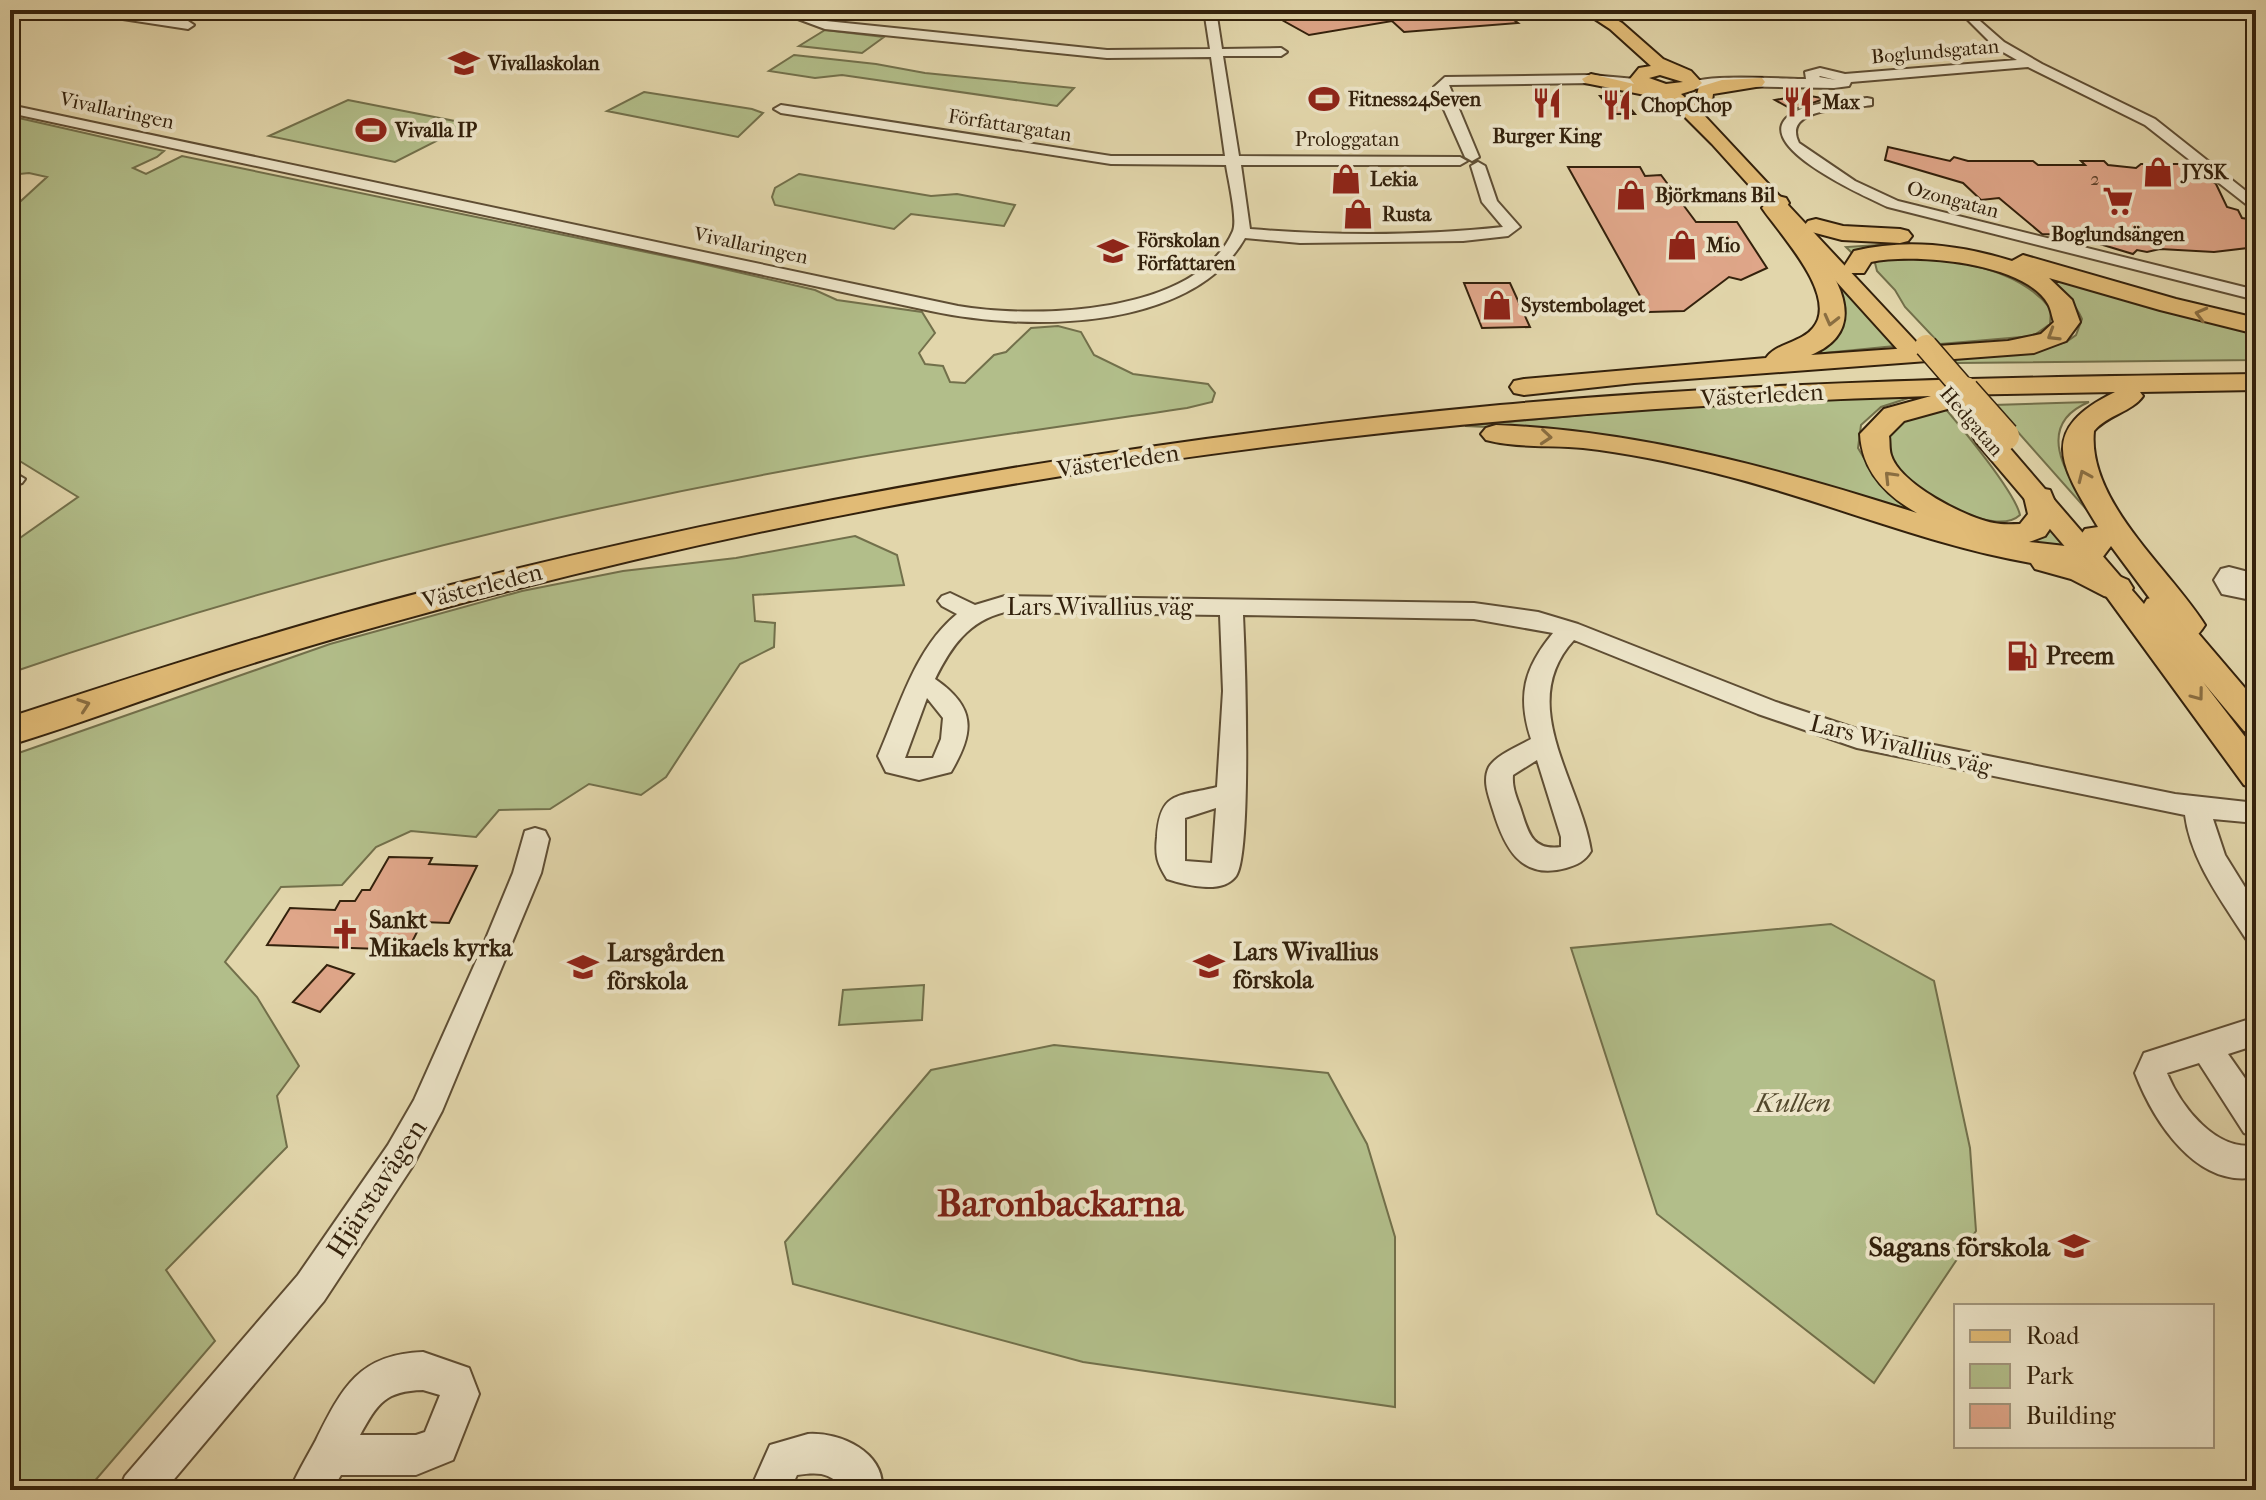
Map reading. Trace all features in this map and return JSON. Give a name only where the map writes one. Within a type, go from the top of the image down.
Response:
[{"type":"highway","points":[[1749,367],[1813,345],[1827,333],[1834,319],[1830,294],[1773,208],[1778,203]]},
{"type":"highway","points":[[1823,239],[1967,247],[2169,305],[2256,326]]},
{"type":"highway","points":[[1417,406],[1445,395],[1634,375],[2008,349],[2047,341],[2062,332],[2067,322],[2065,309],[2049,290],[2018,272],[1976,258],[1940,252],[1882,252],[1863,256],[1855,268]]},
{"type":"highway","name":"Västerleden","points":[[10,705],[273,621],[495,561],[628,530],[869,482],[1011,458],[1193,431],[1634,386],[1856,374],[2256,366]]},
{"type":"highway","name":"Västerleden","points":[[10,731],[220,661],[500,581],[814,512],[1032,474],[1345,431],[1538,411],[1788,393],[2256,382]]},
{"type":"highway","points":[[2039,497],[2044,514],[2033,530],[2022,534],[2005,534],[1981,529],[1925,505],[1889,478],[1873,451],[1872,436],[1879,425],[1892,415],[1929,404],[2256,393]]},
{"type":"highway","points":[[2129,396],[2099,412],[2083,425],[2076,440],[2077,461],[2105,512],[2188,624],[2180,631]]},
{"type":"highway","points":[[1345,431],[1357,436],[1523,435],[1654,451],[1768,477],[1970,539],[2019,550],[2071,557],[2091,544]]},
{"type":"highway","points":[[2019,550],[2026,557],[2083,572],[2114,585]]},
{"type":"main road","name":"Hedgatan","points":[[1575,10],[1634,55],[1646,68],[1648,80],[1688,90],[1778,203],[1855,268],[1917,346]]},
{"type":"main road","name":"Hedgatan","points":[[1589,10],[1616,26],[1688,90],[2091,544],[2114,585],[2256,776]]},
{"type":"main road","points":[[1591,79],[1638,87],[1705,91],[1722,85],[1756,82]]},
{"type":"main road","points":[[1648,80],[1688,90]]},
{"type":"main road","name":"Hedgatan","points":[[1996,436],[2039,497],[2180,631],[2256,723]]},
{"type":"street","points":[[90,10],[188,25]]},
{"type":"street","points":[[1210,10],[1234,161],[1243,228],[1241,233],[1275,238],[1332,238],[1463,236],[1508,231],[1512,227],[1490,202],[1470,161],[1441,87],[1443,81],[1648,80]]},
{"type":"street","points":[[1854,10],[1971,13],[1986,34],[2029,63],[2150,122],[2256,207]]},
{"type":"street","points":[[804,19],[825,25],[1107,54],[1281,52]]},
{"type":"street","name":"Boglundsgatan","points":[[1756,82],[1836,82],[2029,63]]},
{"type":"street","points":[[1688,90],[1724,78],[1825,72],[1836,82]]},
{"type":"street","points":[[1810,75],[1836,82]]},
{"type":"street","name":"Ozongatan","points":[[1836,82],[1867,102],[1800,114],[1790,120],[1785,129],[1787,137],[1816,161],[1866,193],[1912,210],[2256,295]]},
{"type":"street","name":"Vivallaringen","points":[[10,109],[979,315],[1076,315],[1155,298],[1212,269],[1226,257],[1241,233]]},
{"type":"street","name":"Författargatan","points":[[781,109],[1097,159],[1234,161]]},
{"type":"street","name":"Prologgatan","points":[[1234,161],[1470,161]]},
{"type":"street","points":[[2256,582],[2242,575],[2229,574],[2225,580],[2230,589],[2256,594]]},
{"type":"street","points":[[950,601],[964,607],[971,616]]},
{"type":"street","name":"Lars Wivallius väg","points":[[923,683],[947,638],[971,616],[1005,604],[1474,611],[1538,620],[1570,630],[1857,739],[2198,808],[2256,813]]},
{"type":"street","points":[[1231,608],[1235,682],[1232,794]]},
{"type":"street","points":[[1544,743],[1536,716],[1536,684],[1546,658],[1570,630]]},
{"type":"street","points":[[2198,808],[2198,820],[2217,866],[2256,930]]},
{"type":"street","name":"Hjärstavägen","points":[[139,1490],[311,1288],[400,1156],[426,1111],[497,948],[527,873],[535,839]]},
{"type":"street","points":[[2256,1031],[2155,1063],[2151,1073],[2155,1087],[2198,1143],[2222,1161],[2248,1165],[2256,1161]]},
{"type":"street","points":[[2205,1046],[2256,1122]]},
{"type":"street","points":[[770,1490],[784,1459],[804,1452],[830,1454],[850,1462],[863,1480],[862,1490]]},
{"type":"street","points":[[310,1490],[331,1455]]},
{"type":"green space","points":[[825,30],[884,37],[862,53],[799,46]]},
{"type":"green space","points":[[794,55],[925,73],[1074,88],[1057,106],[842,75],[815,78],[769,71]]},
{"type":"green space","points":[[644,92],[763,113],[738,137],[607,111]]},
{"type":"green space","name":"Vivalla IP","points":[[348,100],[470,124],[395,162],[269,136]]},
{"type":"green space","points":[[10,116],[164,151],[133,168],[146,174],[182,156],[694,262],[815,290],[837,300],[922,312],[935,333],[919,353],[925,364],[943,366],[950,382],[965,383],[994,355],[1006,352],[1031,328],[1058,326],[1081,332],[1094,355],[1133,374],[1208,384],[1215,393],[1212,402],[1187,408],[844,460],[528,525],[319,578],[112,639],[10,673],[10,545],[78,497],[10,455],[10,211],[47,177],[29,173],[10,175]]},
{"type":"green space","points":[[799,174],[931,196],[957,194],[1015,205],[1004,226],[911,214],[894,229],[775,205],[772,197],[775,188]]},
{"type":"green space","points":[[1799,239],[1895,346],[1804,355],[1835,332]]},
{"type":"green space","points":[[1846,247],[1927,248],[1879,249],[1854,255]]},
{"type":"green space","points":[[1929,256],[2011,278],[2039,296],[2051,309],[2050,324],[2033,336],[1940,344],[1905,307],[1895,290],[1877,271],[1875,263],[1878,259]]},
{"type":"green space","points":[[1985,258],[2256,329],[2256,360],[1957,363],[1951,357],[2034,351],[2066,342],[2076,335],[2082,319],[2067,298],[2043,280],[2013,266]]},
{"type":"green space","points":[[1921,394],[1881,407],[1861,425],[1858,448],[1870,468],[1933,515],[2041,537],[2051,529],[2068,549],[2023,545],[1685,449],[1555,430],[1465,426],[1669,407]]},
{"type":"green space","points":[[2089,402],[2068,416],[2059,433],[2060,453],[2068,475],[2082,497],[2125,553],[1994,405]]},
{"type":"green space","points":[[1944,407],[1998,476],[2020,515],[2008,521],[1975,517],[1937,500],[1896,470],[1884,441],[1899,421]]},
{"type":"green space","points":[[855,536],[897,555],[904,585],[753,595],[755,621],[775,623],[774,647],[740,664],[666,777],[641,795],[589,784],[550,809],[499,810],[476,837],[411,831],[376,847],[342,885],[281,887],[225,962],[257,997],[299,1066],[277,1096],[287,1147],[166,1270],[215,1341],[87,1490],[10,1490],[10,756],[330,644],[522,591],[623,571],[736,558]]},
{"type":"green space","name":"Kullen","points":[[1831,924],[1934,981],[1970,1148],[1976,1231],[1874,1383],[1657,1214],[1571,948]]},
{"type":"green space","points":[[924,985],[922,1020],[839,1025],[843,990]]},
{"type":"green space","points":[[1054,1045],[1328,1073],[1367,1144],[1395,1237],[1395,1407],[1083,1362],[793,1284],[785,1242],[931,1070]]},
{"type":"building","points":[[1380,10],[1500,10],[1518,23],[1404,32],[1392,21],[1309,35],[1282,20],[1315,20],[1313,13],[1382,12]]},
{"type":"building","name":"Max","points":[[1804,95],[1822,98],[1793,110],[1775,100]]},
{"type":"building","name":"ChopChop","points":[[1600,96],[1620,96],[1635,114],[1614,114]]},
{"type":"building","name":"Boglundsängen","points":[[1888,147],[1950,161],[1954,157],[1968,161],[2085,165],[2081,161],[2104,161],[2108,165],[2136,168],[2141,164],[2190,164],[2216,184],[2227,207],[2238,210],[2242,218],[2256,220],[2256,247],[2214,252],[2137,250],[2133,254],[2070,235],[2042,234],[1999,198],[1981,200],[1963,183],[1885,160]]},
{"type":"building","name":"Mio","points":[[1568,167],[1640,167],[1645,176],[1661,175],[1696,222],[1737,222],[1767,268],[1741,280],[1729,277],[1684,311],[1649,312]]},
{"type":"building","name":"Systembolaget","points":[[1464,283],[1510,283],[1530,327],[1482,328]]},
{"type":"building","name":"Sankt Mikaels kyrka","points":[[389,857],[432,858],[429,864],[477,866],[449,923],[422,922],[408,950],[267,945],[290,908],[335,910],[340,901],[355,901],[362,890],[370,890]]},
{"type":"building","points":[[327,965],[354,974],[320,1012],[293,1002]]},
{"type":"place","name":"Vivallaskolan","points":[[464,63]]},
{"type":"place","name":"Fitness24Seven","points":[[1324,99]]},
{"type":"place","name":"Max","points":[[1798,102]]},
{"type":"place","name":"Burger King","points":[[1547,103]]},
{"type":"place","name":"ChopChop","points":[[1617,105]]},
{"type":"place","name":"Vivalla IP","points":[[371,130]]},
{"type":"place","name":"JYSK","points":[[2158,172]]},
{"type":"place","name":"Lekia","points":[[1346,179]]},
{"type":"place","name":"Björkmans Bil","points":[[1631,195]]},
{"type":"place","name":"Boglundsängen","points":[[2118,201]]},
{"type":"place","name":"Rusta","points":[[1358,214]]},
{"type":"place","name":"Mio","points":[[1682,245]]},
{"type":"place","name":"Förskolan Författaren","points":[[1113,251]]},
{"type":"place","name":"Systembolaget","points":[[1497,305]]},
{"type":"place","name":"Preem","points":[[2022,656]]},
{"type":"place","name":"Sankt Mikaels kyrka","points":[[345,934]]},
{"type":"place","name":"Lars Wivallius förskola","points":[[1209,966]]},
{"type":"place","name":"Larsgården förskola","points":[[583,967]]},
{"type":"place","name":"Sagans förskola","points":[[2074,1246]]},
{"type":"district","name":"Baronbackarna","points":[[1060,1203]]}]
